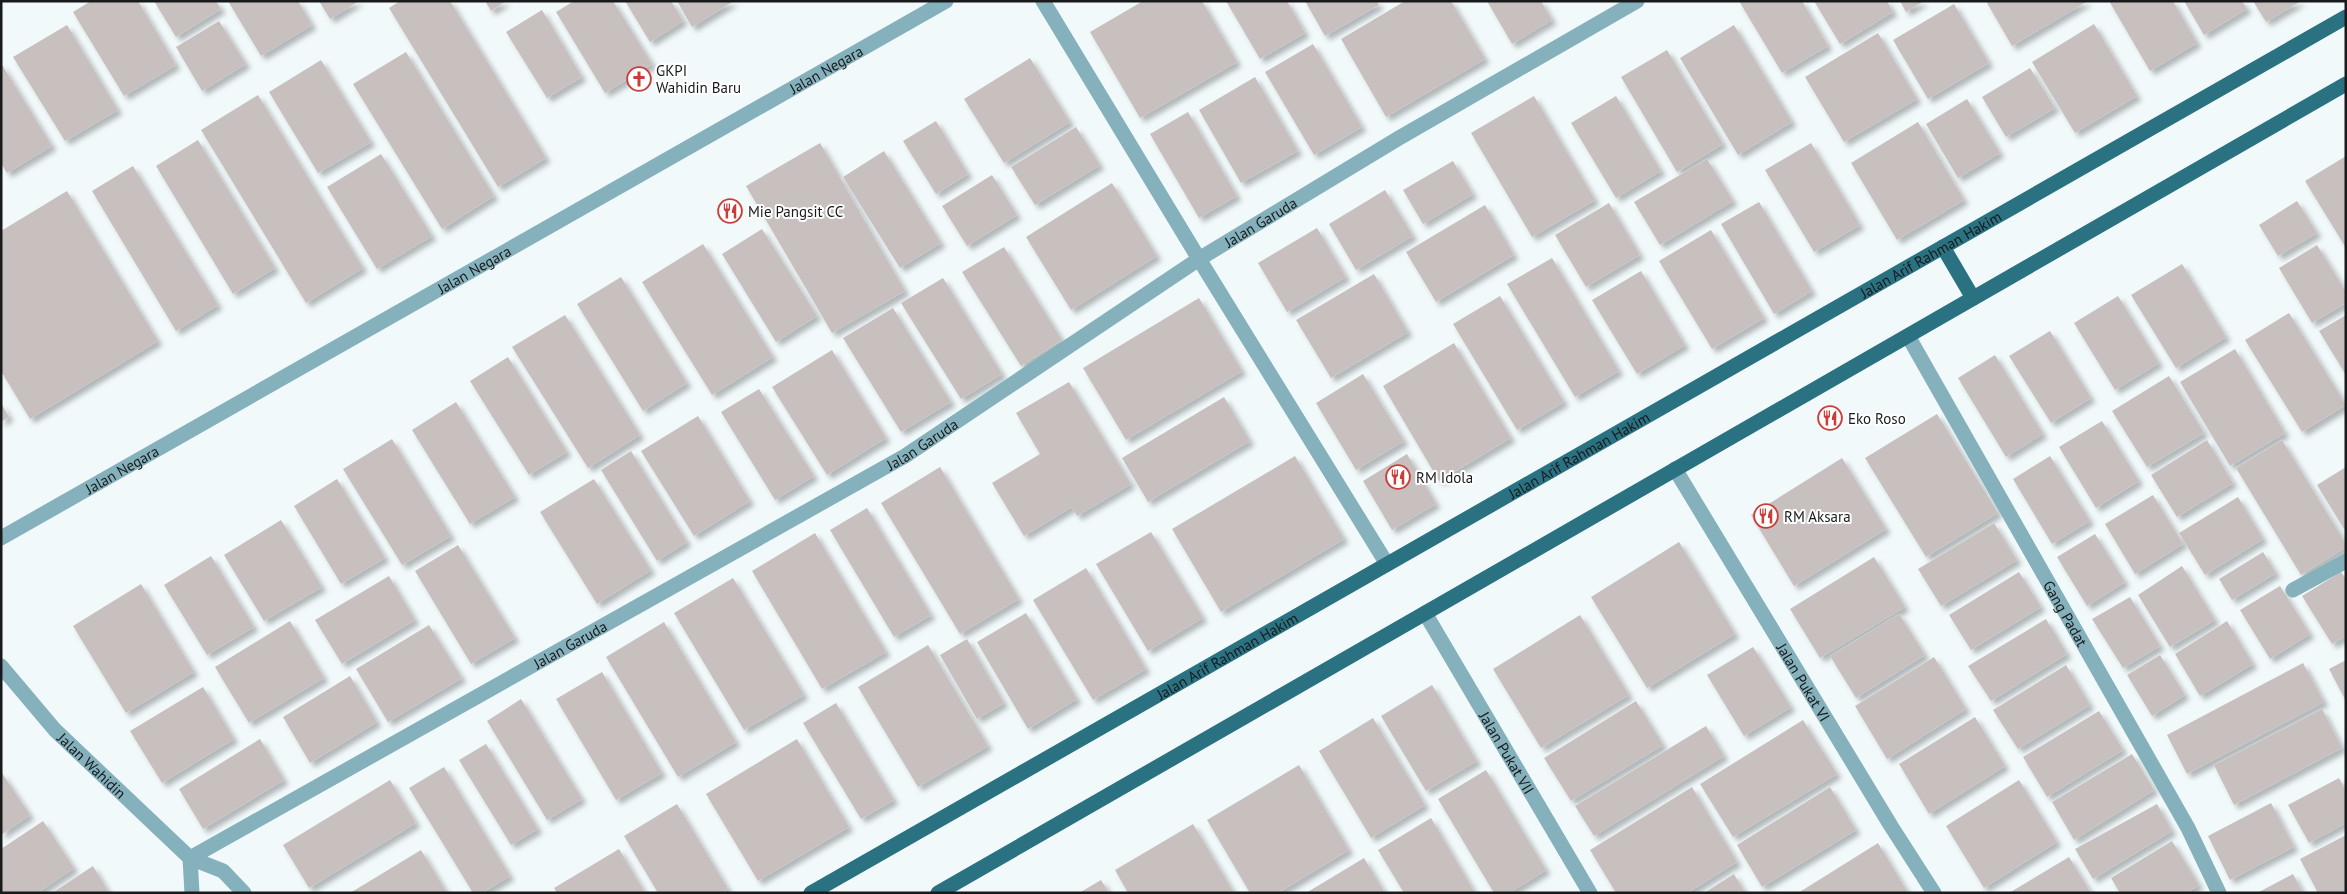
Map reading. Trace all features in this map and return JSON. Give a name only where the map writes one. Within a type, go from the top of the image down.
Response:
[{"type":"main road","name":"Jalan Arif Rahman Hakim","points":[[811,893],[2346,17]]},
{"type":"main road","points":[[938,893],[2346,84]]},
{"type":"main road","points":[[1943,247],[1973,298]]},
{"type":"street","name":"Jalan Negara","points":[[1,538],[946,1]]},
{"type":"street","points":[[1043,1],[1387,564]]},
{"type":"street","name":"Jalan Garuda","points":[[190,858],[905,456],[1199,259],[1399,138],[1637,1]]},
{"type":"street","name":"Gang Padat","points":[[1908,336],[2188,828],[2219,893]]},
{"type":"street","name":"Jalan Pukat VI","points":[[1675,469],[1886,818],[1934,893]]},
{"type":"street","points":[[2293,590],[2346,561]]},
{"type":"street","name":"Jalan Pukat VII","points":[[1425,613],[1590,893]]},
{"type":"street","name":"Jalan Wahidin","points":[[1,666],[55,730],[190,858],[223,871],[244,893]]},
{"type":"street","points":[[190,858],[192,893]]},
{"type":"building","points":[[91,1],[138,1],[176,65],[124,96],[73,12]]},
{"type":"building","points":[[154,1],[216,1],[221,9],[176,37]]},
{"type":"building","points":[[228,1],[298,1],[312,25],[261,56]]},
{"type":"building","points":[[319,1],[359,1],[330,19]]},
{"type":"building","points":[[400,1],[450,1],[546,158],[498,187],[389,8]]},
{"type":"building","points":[[485,1],[506,1],[491,11]]},
{"type":"building","points":[[574,1],[613,1],[652,64],[605,93],[556,12]]},
{"type":"building","points":[[625,1],[671,1],[683,21],[650,42]]},
{"type":"building","points":[[677,1],[734,1],[692,27]]},
{"type":"building","points":[[1143,1],[1202,1],[1237,62],[1140,118],[1090,32]]},
{"type":"building","points":[[1226,1],[1287,1],[1305,33],[1260,59]]},
{"type":"building","points":[[1305,1],[1377,1],[1379,5],[1325,36]]},
{"type":"building","points":[[1405,1],[1451,1],[1485,59],[1386,117],[1341,39]]},
{"type":"building","points":[[1487,1],[1541,1],[1552,20],[1512,44]]},
{"type":"building","points":[[1739,1],[1802,1],[1828,46],[1782,73]]},
{"type":"building","points":[[1814,1],[1887,1],[1893,12],[1840,44]]},
{"type":"building","points":[[1900,1],[1924,1],[1906,12]]},
{"type":"building","points":[[1989,1],[2088,1],[2012,46],[1987,3]]},
{"type":"building","points":[[2109,1],[2173,1],[2197,43],[2150,71]]},
{"type":"building","points":[[2184,1],[2242,1],[2247,9],[2204,35]]},
{"type":"building","points":[[2253,1],[2301,1],[2266,22]]},
{"type":"building","points":[[1954,4],[1989,63],[1928,99],[1893,40]]},
{"type":"building","points":[[542,10],[582,77],[547,98],[506,32]]},
{"type":"building","points":[[219,21],[246,64],[202,91],[176,47]]},
{"type":"building","points":[[2094,24],[2137,96],[2075,133],[2032,62]]},
{"type":"building","points":[[67,25],[118,110],[65,141],[13,57]]},
{"type":"building","points":[[1734,25],[1792,122],[1738,155],[1680,58]]},
{"type":"building","points":[[1878,33],[1917,99],[1844,142],[1805,77]]},
{"type":"building","points":[[1313,44],[1362,127],[1314,155],[1265,72]]},
{"type":"building","points":[[1667,50],[1723,144],[1677,172],[1621,77]]},
{"type":"building","points":[[406,52],[494,196],[442,229],[353,84]]},
{"type":"building","points":[[1030,58],[1070,122],[1004,163],[964,99]]},
{"type":"building","points":[[321,60],[371,142],[318,173],[269,92]]},
{"type":"building","points":[[1,63],[52,146],[7,173],[1,163]]},
{"type":"building","points":[[2030,68],[2055,108],[2006,137],[1982,97]]},
{"type":"building","points":[[1255,77],[1298,151],[1241,183],[1199,110]]},
{"type":"building","points":[[258,95],[363,268],[306,303],[201,130]]},
{"type":"building","points":[[1534,96],[1595,200],[1532,237],[1471,133]]},
{"type":"building","points":[[1616,96],[1661,171],[1616,198],[1571,123]]},
{"type":"building","points":[[1967,99],[2000,153],[1958,178],[1926,124]]},
{"type":"building","points":[[1188,112],[1237,196],[1199,218],[1150,134]]},
{"type":"building","points":[[936,121],[968,174],[936,194],[903,141]]},
{"type":"building","points":[[1918,122],[1964,200],[1897,240],[1851,163]]},
{"type":"building","points":[[1076,127],[1100,165],[1035,205],[1011,167]]},
{"type":"building","points":[[198,140],[275,268],[233,294],[156,166]]},
{"type":"building","points":[[820,143],[905,291],[832,333],[746,186]]},
{"type":"building","points":[[1811,143],[1860,225],[1814,252],[1765,170]]},
{"type":"building","points":[[884,151],[941,243],[900,268],[843,177]]},
{"type":"building","points":[[381,154],[432,236],[377,269],[327,187]]},
{"type":"building","points":[[2346,156],[2346,248],[2305,181]]},
{"type":"building","points":[[1707,159],[1733,201],[1660,245],[1634,202]]},
{"type":"building","points":[[1453,161],[1473,194],[1423,224],[1403,190]]},
{"type":"building","points":[[133,166],[218,305],[176,331],[92,191]]},
{"type":"building","points":[[992,175],[1017,215],[967,246],[942,206]]},
{"type":"building","points":[[1112,183],[1157,256],[1071,310],[1026,237]]},
{"type":"building","points":[[1385,190],[1413,236],[1356,270],[1329,224]]},
{"type":"building","points":[[67,191],[158,341],[30,419],[1,371],[1,231]]},
{"type":"building","points":[[2297,201],[2317,233],[2278,256],[2259,225]]},
{"type":"building","points":[[1759,202],[1812,291],[1774,314],[1721,224]]},
{"type":"building","points":[[1609,203],[1640,255],[1586,287],[1555,235]]},
{"type":"building","points":[[1485,205],[1514,255],[1436,302],[1406,252]]},
{"type":"building","points":[[1317,228],[1346,277],[1287,312],[1258,263]]},
{"type":"building","points":[[762,229],[817,316],[776,342],[722,254]]},
{"type":"building","points":[[1711,230],[1764,318],[1712,349],[1659,261]]},
{"type":"building","points":[[703,244],[773,357],[712,395],[642,282]]},
{"type":"building","points":[[2317,245],[2346,292],[2346,303],[2312,323],[2279,268]]},
{"type":"building","points":[[1004,247],[1062,340],[1021,366],[962,272]]},
{"type":"building","points":[[1552,258],[1619,371],[1575,397],[1507,284]]},
{"type":"building","points":[[2182,264],[2226,337],[2176,368],[2131,295]]},
{"type":"building","points":[[1641,271],[1685,345],[1637,374],[1592,300]]},
{"type":"building","points":[[1374,274],[1408,332],[1331,378],[1296,320]]},
{"type":"building","points":[[621,277],[687,383],[643,411],[577,304]]},
{"type":"building","points":[[943,278],[1002,374],[961,399],[901,303]]},
{"type":"building","points":[[1500,296],[1564,402],[1517,430],[1453,324]]},
{"type":"building","points":[[2118,296],[2159,363],[2115,390],[2074,323]]},
{"type":"building","points":[[1199,298],[1242,371],[1126,440],[1083,368]]},
{"type":"building","points":[[893,308],[951,402],[901,432],[843,338]]},
{"type":"building","points":[[2289,313],[2346,405],[2302,432],[2245,340]]},
{"type":"building","points":[[565,315],[640,435],[588,468],[512,347]]},
{"type":"building","points":[[2346,315],[2346,375],[2319,331]]},
{"type":"building","points":[[2050,331],[2091,398],[2051,423],[2009,356]]},
{"type":"building","points":[[1454,343],[1511,438],[1439,481],[1383,386]]},
{"type":"building","points":[[2235,349],[2285,433],[2230,466],[2180,382]]},
{"type":"building","points":[[832,350],[886,438],[827,475],[772,387]]},
{"type":"building","points":[[1995,355],[2043,434],[2006,457],[1958,378]]},
{"type":"building","points":[[508,357],[567,452],[529,475],[470,381]]},
{"type":"building","points":[[1363,374],[1404,441],[1356,470],[1316,403]]},
{"type":"building","points":[[2169,376],[2204,433],[2147,467],[2112,411]]},
{"type":"building","points":[[1069,382],[1131,484],[1077,516],[1072,507],[1024,536],[992,483],[1040,454],[1016,413]]},
{"type":"building","points":[[759,389],[814,476],[775,500],[721,412]]},
{"type":"building","points":[[1224,397],[1250,441],[1148,502],[1122,458]]},
{"type":"building","points":[[456,402],[515,497],[470,524],[412,430]]},
{"type":"building","points":[[1,403],[9,417],[1,422]]},
{"type":"building","points":[[1937,414],[1998,513],[1926,557],[1865,458]]},
{"type":"building","points":[[698,416],[750,501],[694,536],[641,451]]},
{"type":"building","points":[[2102,421],[2139,481],[2096,508],[2059,447]]},
{"type":"building","points":[[392,439],[451,536],[402,565],[343,469]]},
{"type":"building","points":[[2207,440],[2233,483],[2177,517],[2151,475]]},
{"type":"building","points":[[2282,440],[2346,544],[2346,547],[2301,575],[2236,468]]},
{"type":"building","points":[[631,451],[687,542],[657,561],[601,470]]},
{"type":"building","points":[[1407,454],[1436,504],[1392,530],[1363,481]]},
{"type":"building","points":[[1295,456],[1344,539],[1221,612],[1172,529]]},
{"type":"building","points":[[2050,456],[2090,521],[2052,544],[2013,479]]},
{"type":"building","points":[[1842,458],[1886,529],[1794,586],[1751,515]]},
{"type":"building","points":[[940,467],[1019,599],[960,634],[881,503]]},
{"type":"building","points":[[2346,467],[2346,532],[2317,485]]},
{"type":"building","points":[[337,479],[385,558],[341,584],[294,506]]},
{"type":"building","points":[[594,479],[651,570],[597,604],[540,512]]},
{"type":"building","points":[[2153,495],[2183,544],[2135,574],[2105,524]]},
{"type":"building","points":[[2238,497],[2263,539],[2205,575],[2179,533]]},
{"type":"building","points":[[867,508],[931,615],[894,637],[830,530]]},
{"type":"building","points":[[281,520],[322,587],[264,621],[224,555]]},
{"type":"building","points":[[1994,523],[2017,560],[1941,606],[1918,569]]},
{"type":"building","points":[[1151,532],[1203,618],[1148,651],[1096,564]]},
{"type":"building","points":[[815,533],[886,652],[822,689],[752,571]]},
{"type":"building","points":[[2095,534],[2125,582],[2087,606],[2057,557]]},
{"type":"building","points":[[1679,542],[1735,634],[1647,688],[1591,597]]},
{"type":"building","points":[[458,545],[515,638],[471,664],[415,571]]},
{"type":"building","points":[[2263,552],[2276,573],[2232,600],[2219,579]]},
{"type":"building","points":[[211,556],[254,627],[207,655],[164,585]]},
{"type":"building","points":[[1874,557],[1905,607],[1820,658],[1790,609]]},
{"type":"building","points":[[2182,566],[2215,620],[2170,647],[2138,595]]},
{"type":"building","points":[[1086,568],[1146,669],[1093,700],[1033,600]]},
{"type":"building","points":[[2019,572],[2041,607],[1971,650],[1949,615]]},
{"type":"building","points":[[2341,572],[2346,579],[2346,636],[2332,644],[2302,596]]},
{"type":"building","points":[[389,576],[415,620],[342,664],[315,620]]},
{"type":"building","points":[[733,578],[804,695],[744,730],[674,613]]},
{"type":"building","points":[[141,584],[194,672],[126,713],[73,626]]},
{"type":"building","points":[[2280,586],[2310,634],[2270,659],[2240,610]]},
{"type":"building","points":[[2130,597],[2160,646],[2123,668],[2092,619]]},
{"type":"building","points":[[1026,613],[1077,699],[1028,729],[977,642]]},
{"type":"building","points":[[1899,614],[1925,655],[1856,698],[1830,656]]},
{"type":"building","points":[[1580,615],[1629,695],[1541,748],[1493,669]]},
{"type":"building","points":[[2046,619],[2067,654],[1991,701],[1968,666]]},
{"type":"building","points":[[290,621],[324,678],[249,723],[215,667]]},
{"type":"building","points":[[2227,621],[2253,664],[2200,696],[2175,654]]},
{"type":"building","points":[[664,622],[736,742],[678,777],[606,657]]},
{"type":"building","points":[[429,625],[462,678],[388,722],[356,669]]},
{"type":"building","points":[[967,639],[1004,703],[977,719],[940,655]]},
{"type":"building","points":[[928,645],[988,746],[918,787],[858,687]]},
{"type":"building","points":[[1753,647],[1791,707],[1744,736],[1707,675]]},
{"type":"building","points":[[2160,655],[2185,695],[2152,716],[2127,675]]},
{"type":"building","points":[[1934,657],[1966,709],[1887,759],[1855,706]]},
{"type":"building","points":[[2346,660],[2346,701],[2329,669]]},
{"type":"building","points":[[2303,663],[2324,702],[2187,774],[2167,735]]},
{"type":"building","points":[[2066,665],[2090,705],[2018,749],[1993,710]]},
{"type":"building","points":[[602,672],[662,773],[616,800],[556,699]]},
{"type":"building","points":[[350,676],[377,722],[310,763],[283,717]]},
{"type":"building","points":[[1432,685],[1477,761],[1426,791],[1381,716]]},
{"type":"building","points":[[203,687],[234,739],[162,783],[130,731]]},
{"type":"building","points":[[521,699],[582,799],[547,820],[487,721]]},
{"type":"building","points":[[1636,701],[1663,745],[1571,801],[1544,758]]},
{"type":"building","points":[[836,703],[894,800],[861,819],[803,723]]},
{"type":"building","points":[[2322,709],[2342,748],[2234,805],[2214,765]]},
{"type":"building","points":[[2099,711],[2123,750],[2047,797],[2023,757]]},
{"type":"building","points":[[1975,717],[2005,766],[1929,814],[1899,764]]},
{"type":"building","points":[[1373,718],[1425,805],[1371,838],[1319,751]]},
{"type":"building","points":[[1803,720],[1837,774],[1733,837],[1700,784]]},
{"type":"building","points":[[1706,726],[1724,756],[1594,836],[1575,806]]},
{"type":"building","points":[[260,739],[284,780],[203,829],[179,789]]},
{"type":"building","points":[[797,739],[849,827],[758,881],[706,794]]},
{"type":"building","points":[[486,744],[538,829],[511,845],[459,760]]},
{"type":"building","points":[[2132,754],[2154,790],[2074,840],[2052,802]]},
{"type":"building","points":[[1299,765],[1349,850],[1278,893],[1250,893],[1207,820]]},
{"type":"building","points":[[444,767],[510,876],[482,893],[473,893],[409,788]]},
{"type":"building","points":[[1486,770],[1546,870],[1509,893],[1494,893],[1438,799]]},
{"type":"building","points":[[1,774],[30,815],[1,835]]},
{"type":"building","points":[[2339,778],[2346,791],[2346,823],[2309,843],[2288,805]]},
{"type":"building","points":[[390,780],[416,823],[309,888],[283,845]]},
{"type":"building","points":[[2019,780],[2057,842],[1984,888],[1946,826]]},
{"type":"building","points":[[1692,787],[1737,862],[1687,893],[1616,893],[1590,850]]},
{"type":"building","points":[[1830,787],[1856,830],[1762,887],[1737,845]]},
{"type":"building","points":[[2271,803],[2294,847],[2230,880],[2208,836]]},
{"type":"building","points":[[677,804],[728,889],[721,893],[658,893],[624,836]]},
{"type":"building","points":[[2157,804],[2172,831],[2093,879],[2075,849]]},
{"type":"building","points":[[1431,818],[1475,893],[1404,893],[1378,850]]},
{"type":"building","points":[[43,821],[74,868],[37,893],[1,893],[1,849]]},
{"type":"building","points":[[1193,824],[1234,893],[1128,893],[1115,870]]},
{"type":"building","points":[[2346,835],[2346,893],[2318,893],[2300,859]]},
{"type":"building","points":[[2172,841],[2199,885],[2187,893],[2120,893],[2111,878]]},
{"type":"building","points":[[1878,843],[1908,893],[1798,893]]},
{"type":"building","points":[[619,849],[645,893],[557,893],[554,888]]},
{"type":"building","points":[[421,850],[447,893],[350,893]]},
{"type":"building","points":[[2069,857],[2091,893],[2009,893]]},
{"type":"building","points":[[1364,858],[1385,893],[1306,893]]},
{"type":"building","points":[[93,866],[109,893],[52,893]]},
{"type":"building","points":[[1734,874],[1745,893],[1704,893]]},
{"type":"building","points":[[2293,874],[2303,893],[2257,893]]},
{"type":"building","points":[[1101,880],[1109,893],[1079,893]]},
{"type":"place","name":"GKPI Wahidin Baru","points":[[639,79]]},
{"type":"place","name":"Mie Pangsit CC","points":[[730,211]]},
{"type":"place","name":"Eko Roso","points":[[1830,418]]},
{"type":"place","name":"RM Idola","points":[[1398,477]]},
{"type":"place","name":"RM Aksara","points":[[1766,516]]}]
